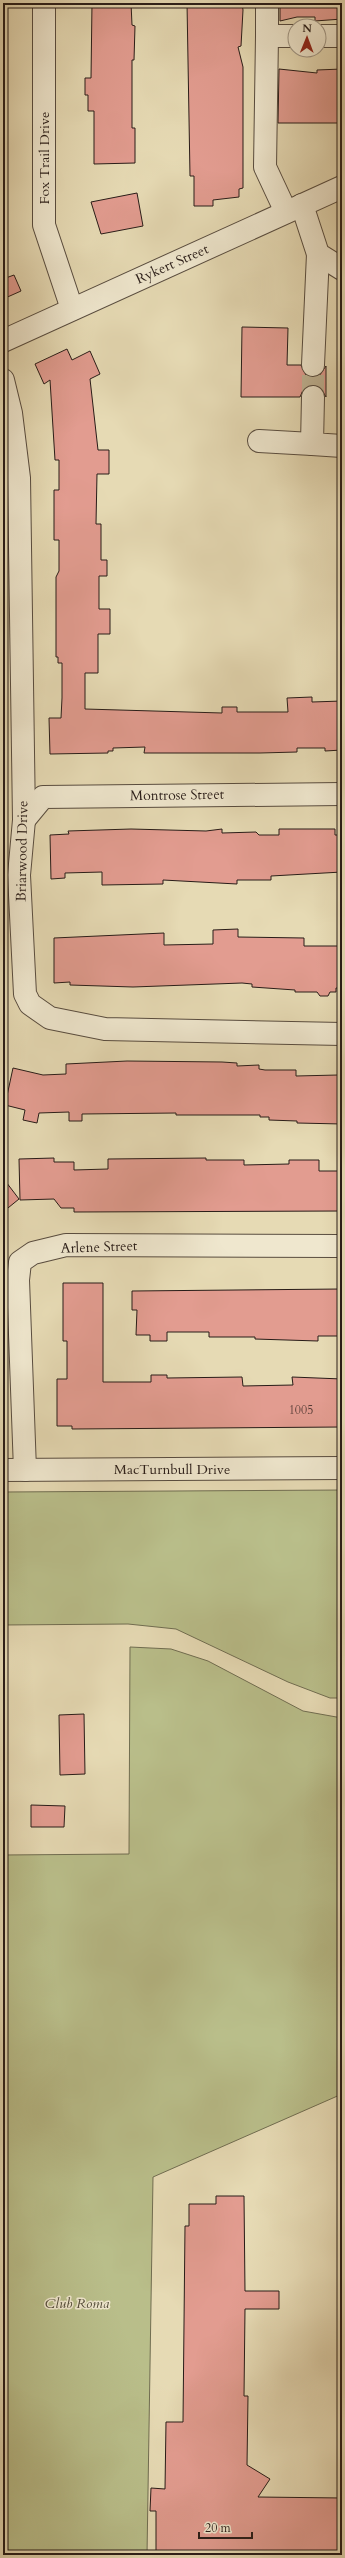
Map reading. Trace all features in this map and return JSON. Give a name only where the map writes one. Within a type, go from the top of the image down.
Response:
[{"type":"street","name":"Fox Trail Drive","points":[[44,3],[44,225],[72,309]]},
{"type":"street","points":[[267,3],[265,167],[294,209],[318,254],[342,269]]},
{"type":"street","points":[[267,36],[287,36]]},
{"type":"street","points":[[327,36],[342,36]]},
{"type":"street","name":"Rykert Street","points":[[3,341],[342,187]]},
{"type":"street","points":[[313,366],[318,254]]},
{"type":"street","name":"Briarwood Drive","points":[[3,380],[12,413],[19,478],[24,820],[19,875],[25,994],[30,1004],[50,1018],[105,1028],[342,1034]]},
{"type":"street","points":[[312,444],[313,397]]},
{"type":"street","points":[[259,441],[342,446]]},
{"type":"street","name":"Montrose Street","points":[[24,820],[43,796],[342,794]]},
{"type":"street","name":"Arlene Street","points":[[25,1470],[18,1280],[20,1262],[33,1254],[66,1245],[342,1246]]},
{"type":"street","name":"MacTurnbull Drive","points":[[3,1470],[342,1468]]},
{"type":"green space","points":[[342,1490],[342,1698],[330,1698],[288,1682],[176,1629],[128,1624],[3,1625],[3,1492]]},
{"type":"green space","name":"Club Roma","points":[[130,1647],[171,1649],[208,1661],[303,1711],[342,1718],[342,2094],[153,2177],[147,2555],[3,2555],[3,1855],[129,1854]]},
{"type":"building","points":[[92,3],[131,3],[132,25],[135,26],[134,60],[132,60],[132,128],[135,128],[135,163],[94,164],[94,111],[88,111],[88,95],[85,95],[85,78],[91,78]]},
{"type":"building","points":[[187,3],[242,3],[243,10],[241,46],[238,47],[243,67],[243,188],[239,189],[239,197],[213,200],[213,206],[194,206],[194,176],[190,176]]},
{"type":"building","points":[[280,3],[342,3],[342,19],[327,20],[327,18],[297,17],[287,18],[287,19],[280,21]]},
{"type":"building","points":[[279,69],[317,73],[317,70],[342,69],[342,123],[278,123]]},
{"type":"building","points":[[137,193],[143,226],[101,234],[91,202]]},
{"type":"building","points":[[14,275],[21,291],[3,299],[3,279]]},
{"type":"building","points":[[242,327],[288,328],[287,365],[301,365],[306,375],[313,377],[319,376],[326,366],[326,397],[320,387],[313,385],[303,390],[300,397],[241,397]]},
{"type":"building","points":[[67,349],[72,360],[90,351],[100,374],[90,379],[98,450],[109,450],[109,474],[97,474],[96,524],[101,524],[101,560],[107,560],[107,576],[99,576],[99,609],[110,609],[110,634],[98,634],[98,673],[85,673],[85,709],[222,713],[222,707],[237,707],[237,712],[288,712],[287,698],[312,697],[312,702],[342,701],[342,750],[325,751],[325,748],[297,748],[297,752],[144,753],[145,747],[113,748],[113,751],[108,751],[108,753],[50,754],[49,718],[61,718],[62,698],[62,663],[58,663],[58,657],[56,657],[56,577],[59,571],[59,540],[54,540],[54,490],[59,490],[59,460],[55,460],[50,380],[44,384],[35,364]]},
{"type":"building","points":[[131,829],[206,831],[222,829],[222,833],[256,832],[259,835],[279,835],[279,829],[335,829],[335,835],[342,835],[342,872],[271,876],[271,880],[237,880],[237,884],[163,880],[163,884],[102,885],[102,872],[65,873],[65,878],[51,879],[50,835],[69,834],[68,831]]},
{"type":"building","points":[[238,929],[238,937],[304,938],[304,946],[342,946],[342,988],[336,988],[336,992],[330,992],[328,996],[320,996],[317,992],[295,992],[295,990],[252,987],[252,984],[242,983],[133,987],[70,985],[70,982],[54,983],[54,938],[164,933],[164,945],[213,944],[213,930]]},
{"type":"building","points":[[127,1061],[222,1062],[237,1063],[237,1066],[259,1065],[259,1069],[265,1070],[296,1070],[296,1076],[338,1075],[338,1086],[342,1086],[342,1124],[297,1123],[297,1121],[269,1120],[269,1117],[260,1117],[260,1115],[176,1115],[176,1113],[82,1114],[82,1121],[69,1121],[69,1112],[39,1113],[37,1123],[23,1120],[25,1110],[5,1105],[13,1068],[43,1075],[66,1074],[66,1064]]},
{"type":"building","points":[[54,1158],[54,1162],[74,1162],[74,1170],[108,1169],[108,1159],[206,1158],[206,1160],[244,1160],[244,1165],[289,1164],[289,1160],[319,1160],[319,1171],[342,1171],[342,1211],[74,1212],[74,1208],[61,1208],[54,1199],[20,1200],[19,1159]]},
{"type":"building","points":[[3,1178],[19,1199],[3,1212]]},
{"type":"building","points":[[63,1283],[103,1283],[103,1382],[151,1382],[151,1375],[167,1375],[167,1378],[242,1377],[243,1386],[293,1385],[292,1377],[342,1379],[342,1427],[72,1429],[72,1426],[57,1426],[57,1379],[67,1379],[67,1341],[63,1341]]},
{"type":"building","points":[[341,1289],[342,1336],[318,1336],[318,1341],[255,1339],[255,1337],[209,1337],[209,1332],[167,1332],[167,1341],[150,1341],[150,1335],[136,1335],[137,1310],[132,1310],[132,1291]]},
{"type":"building","points":[[84,1714],[85,1774],[60,1775],[59,1715]]},
{"type":"building","points":[[31,1805],[65,1806],[64,1827],[31,1827]]},
{"type":"building","points":[[216,2196],[244,2196],[245,2291],[279,2291],[279,2309],[245,2309],[244,2396],[248,2396],[247,2465],[270,2479],[258,2497],[342,2498],[342,2555],[156,2555],[156,2511],[150,2511],[151,2488],[165,2489],[166,2422],[183,2422],[185,2226],[189,2226],[189,2204],[216,2204]]},
{"type":"tunnel","points":[[313,365],[313,397]]}]
